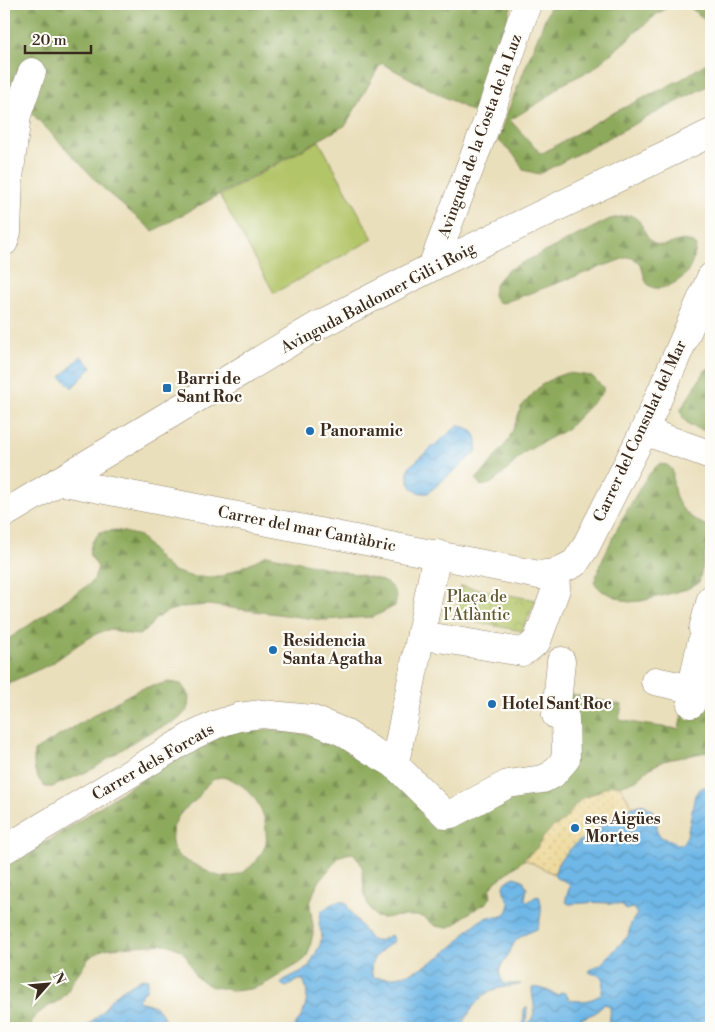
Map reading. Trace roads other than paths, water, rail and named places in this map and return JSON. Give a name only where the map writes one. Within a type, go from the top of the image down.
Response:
[{"type":"street","name":"Avinguda de la Costa de la Luz","points":[[432,267],[488,120],[526,4]]},
{"type":"street","points":[[4,242],[7,232],[9,178],[17,115],[32,72]]},
{"type":"street","name":"Avinguda Baldomer Gili i Roig","points":[[4,514],[318,326],[432,267],[711,133]]},
{"type":"street","name":"Carrer del Consulat del Mar","points":[[555,573],[575,563],[585,548],[644,431],[711,277]]},
{"type":"street","points":[[644,431],[711,455]]},
{"type":"street","name":"Carrer del mar Cantàbric","points":[[59,481],[539,575],[555,573]]},
{"type":"street","points":[[393,763],[397,753],[436,554]]},
{"type":"street","points":[[420,635],[522,652],[537,640],[556,589],[555,573]]},
{"type":"street","points":[[686,688],[702,637],[711,599]]},
{"type":"street","name":"Carrer dels Forcats","points":[[4,850],[192,736],[217,724],[239,717],[262,714],[311,718],[343,732],[393,763],[446,815],[451,814],[508,784],[543,779],[552,775],[566,759],[565,718],[556,715],[561,661]]},
{"type":"water","points":[[81,356],[92,367],[72,388],[61,377]]},
{"type":"water","points":[[459,426],[469,429],[475,434],[477,442],[476,452],[428,493],[414,490],[408,478],[409,467]]},
{"type":"water","points":[[703,787],[711,787],[711,1028],[601,1028],[523,1028],[524,1009],[527,1007],[526,1025],[533,1017],[532,988],[542,989],[558,995],[562,992],[570,1000],[574,1001],[591,999],[602,993],[603,978],[589,972],[601,964],[628,936],[631,923],[637,914],[632,908],[626,910],[622,905],[569,904],[566,902],[570,887],[568,883],[556,878],[554,874],[560,860],[575,844],[617,815],[643,804],[652,810],[657,821],[657,831],[661,837],[677,844],[682,844],[687,836],[695,795]],"holes":[[[605,1004],[610,1007],[609,1019],[606,1025],[600,1028],[586,1025],[581,1022],[581,1019],[595,1013]]]},
{"type":"water","points":[[515,877],[523,880],[527,888],[525,899],[528,902],[539,896],[541,904],[537,929],[517,940],[500,969],[500,975],[504,984],[521,984],[499,988],[487,993],[475,1004],[461,1028],[293,1028],[306,1005],[306,986],[303,980],[299,980],[286,987],[281,984],[284,980],[308,968],[320,945],[322,935],[319,924],[321,912],[329,906],[338,902],[345,902],[371,940],[379,941],[391,935],[394,941],[376,956],[371,970],[373,977],[395,977],[417,970],[438,958],[481,920],[501,916],[506,913],[510,903],[503,888],[506,882]]},
{"type":"water","points":[[142,978],[148,979],[146,990],[137,1001],[157,1008],[166,1022],[167,1028],[85,1028],[103,1011],[112,998]]},
{"type":"place","name":"Barri de Sant Roc","points":[[167,388]]},
{"type":"place","name":"Panoramic","points":[[310,431]]},
{"type":"place","name":"Residencia Santa Agatha","points":[[273,650]]},
{"type":"place","name":"Hotel Sant Roc","points":[[492,704]]},
{"type":"place","name":"ses Aigües Mortes","points":[[575,828]]},
{"type":"park label","name":"Plaça de l'Atlàntic","points":[[477,606]]}]
